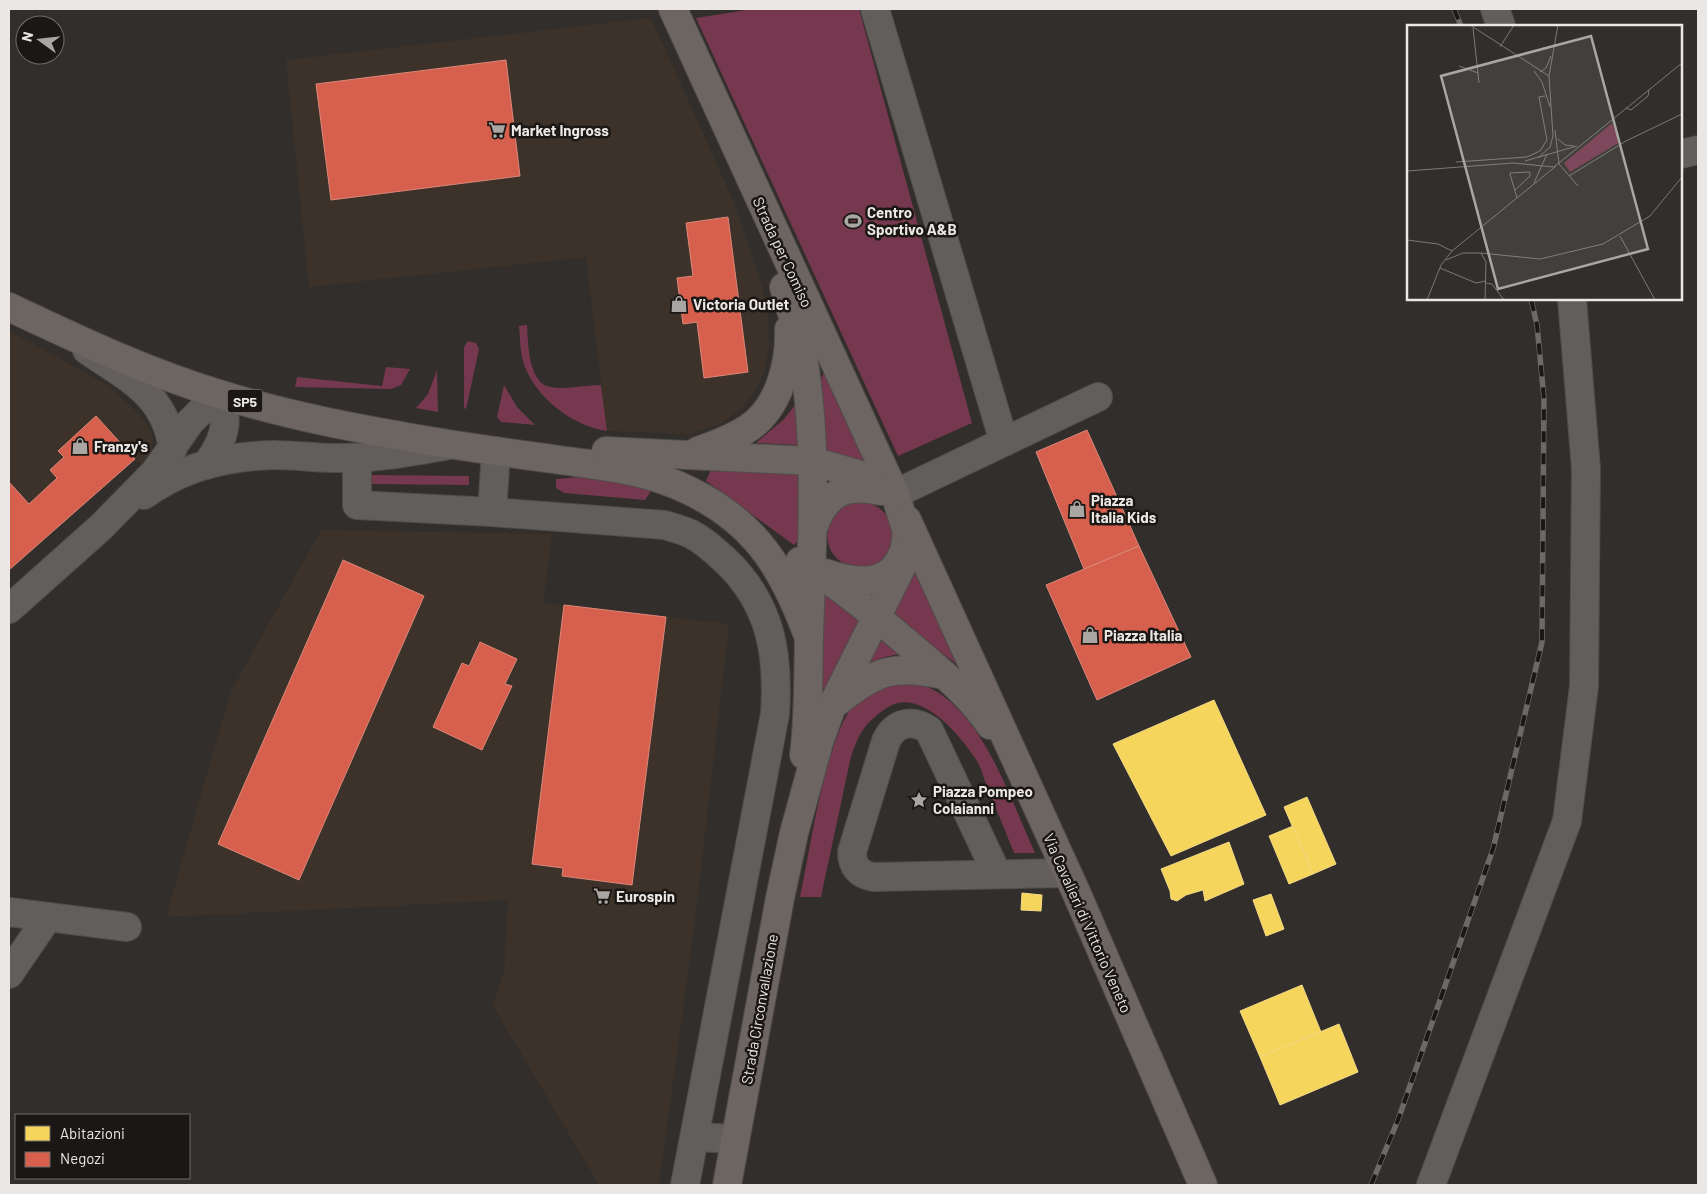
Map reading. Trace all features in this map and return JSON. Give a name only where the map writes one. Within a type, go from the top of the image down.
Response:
[{"type":"main road","name":"Strada per Comiso","points":[[672,9],[895,496]]},
{"type":"main road","points":[[755,192],[800,342],[804,366],[812,461],[813,528],[808,705],[794,833]]},
{"type":"main road","points":[[687,454],[727,440],[749,428],[766,412],[778,390],[784,370],[789,341],[788,300]]},
{"type":"main road","name":"SP5","points":[[9,307],[115,356],[218,394],[322,420],[453,445],[496,451]]},
{"type":"main road","points":[[496,451],[583,450],[812,461],[857,474],[895,496],[907,532],[902,566],[878,618],[832,706],[794,833]]},
{"type":"main road","points":[[496,451],[644,473],[692,491],[745,527],[812,568],[878,618],[946,676],[985,717],[1020,767]]},
{"type":"main road","points":[[813,528],[822,506],[836,494],[854,488],[895,496]]},
{"type":"main road","name":"Via Cavalieri di Vittorio Veneto","points":[[895,496],[920,544],[1204,1185]]},
{"type":"main road","points":[[745,527],[769,554],[784,578],[809,638]]},
{"type":"main road","points":[[812,568],[858,582],[874,580],[888,573],[899,562],[906,547]]},
{"type":"main road","points":[[832,706],[859,685],[878,675],[897,669],[916,669],[946,676]]},
{"type":"main road","name":"Strada Circonvallazione","points":[[727,1185],[794,833]]},
{"type":"street","points":[[875,9],[1004,442]]},
{"type":"street","points":[[1495,9],[1501,25]]},
{"type":"street","points":[[1682,154],[1698,150]]},
{"type":"street","points":[[1431,1185],[1568,821],[1584,686],[1586,478],[1572,300]]},
{"type":"street","points":[[55,328],[138,385],[154,399],[167,422],[173,448]]},
{"type":"street","points":[[9,609],[101,527],[155,472],[190,422],[218,394],[224,404],[226,418],[223,437],[206,465]]},
{"type":"street","points":[[895,496],[1098,397]]},
{"type":"street","points":[[101,527],[156,486],[188,470],[206,465],[246,457],[274,455],[357,458],[453,445]]},
{"type":"street","points":[[492,512],[496,451]]},
{"type":"street","points":[[357,458],[357,505],[492,512],[665,525],[691,533],[713,549],[740,575],[762,608],[771,639],[777,682],[775,714],[686,1185]]},
{"type":"street","points":[[996,874],[929,730],[913,723],[896,727],[886,741],[854,845],[852,859],[855,867],[866,876],[874,877],[996,874],[1066,872]]},
{"type":"street","points":[[9,912],[128,927]]},
{"type":"street","points":[[9,974],[48,917]]},
{"type":"street","points":[[695,1137],[735,1139]]},
{"type":"shaded area","name":"Centro Sportivo A&B","points":[[753,9],[859,9],[972,423],[898,456],[696,18]]},
{"type":"shaded area","name":"Market Ingross","points":[[651,18],[733,200],[763,289],[768,320],[769,347],[764,373],[752,396],[740,410],[722,423],[690,434],[607,431],[586,257],[309,287],[286,60]]},
{"type":"shaded area","points":[[527,325],[531,361],[537,378],[543,384],[556,388],[601,385],[607,431],[581,423],[568,416],[535,386],[528,374],[521,352],[519,326]]},
{"type":"shaded area","name":"Franzy's","points":[[9,331],[108,385],[138,413],[147,424],[153,437],[151,455],[146,469],[135,459],[9,570]]},
{"type":"shaded area","points":[[468,341],[476,343],[479,349],[466,409],[464,408],[464,347]]},
{"type":"shaded area","points":[[386,367],[410,369],[401,385],[391,389],[295,387],[297,377],[382,386]]},
{"type":"shaded area","points":[[437,370],[438,412],[416,408],[428,394]]},
{"type":"shaded area","points":[[823,374],[827,374],[868,461],[865,465],[823,454],[819,384]]},
{"type":"shaded area","points":[[504,385],[517,407],[535,425],[501,422],[497,417]]},
{"type":"shaded area","points":[[798,401],[799,445],[756,443],[784,419]]},
{"type":"shaded area","points":[[714,463],[801,471],[800,539],[794,545],[706,481]]},
{"type":"shaded area","points":[[370,475],[469,476],[469,485],[370,484]]},
{"type":"shaded area","points":[[591,476],[635,484],[651,491],[645,500],[564,493],[556,488],[556,479]]},
{"type":"shaded area","points":[[860,502],[873,505],[883,512],[890,522],[893,535],[890,548],[883,558],[873,565],[860,568],[847,565],[837,558],[830,548],[827,535],[830,522],[837,512],[847,505]]},
{"type":"shaded area","points":[[321,530],[552,534],[543,603],[729,624],[694,928],[659,1185],[599,1185],[493,1006],[504,972],[508,900],[166,917],[231,691]]},
{"type":"shaded area","points":[[916,557],[958,665],[890,615]]},
{"type":"shaded area","points":[[827,592],[864,620],[822,700],[824,594]]},
{"type":"shaded area","points":[[880,634],[909,652],[885,657],[864,665]]},
{"type":"shaded area","points":[[910,681],[934,690],[955,705],[973,726],[1002,777],[1035,853],[1014,853],[979,764],[959,737],[938,716],[925,708],[913,703],[900,702],[888,707],[873,718],[859,736],[850,761],[821,897],[800,897],[814,823],[828,765],[836,738],[846,716],[857,701],[868,693],[889,685]]},
{"type":"building: Abitazioni","points":[[1214,700],[1266,815],[1171,856],[1113,744]]},
{"type":"building: Abitazioni","points":[[1307,797],[1336,864],[1313,874],[1284,807]]},
{"type":"building: Abitazioni","points":[[1293,826],[1313,874],[1289,884],[1269,836]]},
{"type":"building: Abitazioni","points":[[1229,842],[1244,884],[1205,901],[1203,890],[1186,895],[1177,901],[1171,899],[1170,891],[1161,869]]},
{"type":"building: Abitazioni","points":[[1022,893],[1042,895],[1041,911],[1021,910]]},
{"type":"building: Abitazioni","points":[[1271,894],[1284,929],[1266,936],[1253,900]]},
{"type":"building: Abitazioni","points":[[1302,985],[1321,1032],[1260,1057],[1240,1011]]},
{"type":"building: Abitazioni","points":[[1339,1024],[1358,1072],[1280,1105],[1260,1057]]},
{"type":"building: Negozi","points":[[506,60],[520,176],[331,200],[316,84]]},
{"type":"building: Negozi","points":[[728,217],[748,372],[704,378],[697,322],[683,324],[677,278],[693,276],[686,223]]},
{"type":"building: Negozi","points":[[96,416],[135,459],[9,570],[9,482],[29,504],[57,478],[50,470],[64,457],[58,451]]},
{"type":"building: Negozi","points":[[1087,430],[1139,546],[1084,569],[1036,452]]},
{"type":"building: Negozi","points":[[1139,546],[1191,657],[1097,700],[1046,585]]},
{"type":"building: Negozi","points":[[343,560],[424,596],[299,880],[218,844]]},
{"type":"building: Negozi","points":[[564,605],[666,617],[632,885],[562,876],[563,868],[532,864]]},
{"type":"building: Negozi","points":[[480,642],[517,659],[505,684],[512,686],[482,750],[433,727],[462,663],[469,666]]},
{"type":"railway","points":[[1454,9],[1461,25]]},
{"type":"railway","points":[[1371,1185],[1398,1120],[1493,849],[1542,642],[1544,399],[1537,325],[1531,300]]},
{"type":"place","name":"Market Ingross","points":[[497,130]]},
{"type":"place","name":"Centro Sportivo A&B","points":[[853,221]]},
{"type":"place","name":"Victoria Outlet","points":[[679,304]]},
{"type":"place","name":"Franzy's","points":[[80,446]]},
{"type":"place","name":"Piazza Italia Kids","points":[[1077,509]]},
{"type":"place","name":"Piazza Italia","points":[[1090,635]]},
{"type":"place","name":"Piazza Pompeo Colaianni","points":[[919,800]]},
{"type":"place","name":"Eurospin","points":[[602,896]]}]
